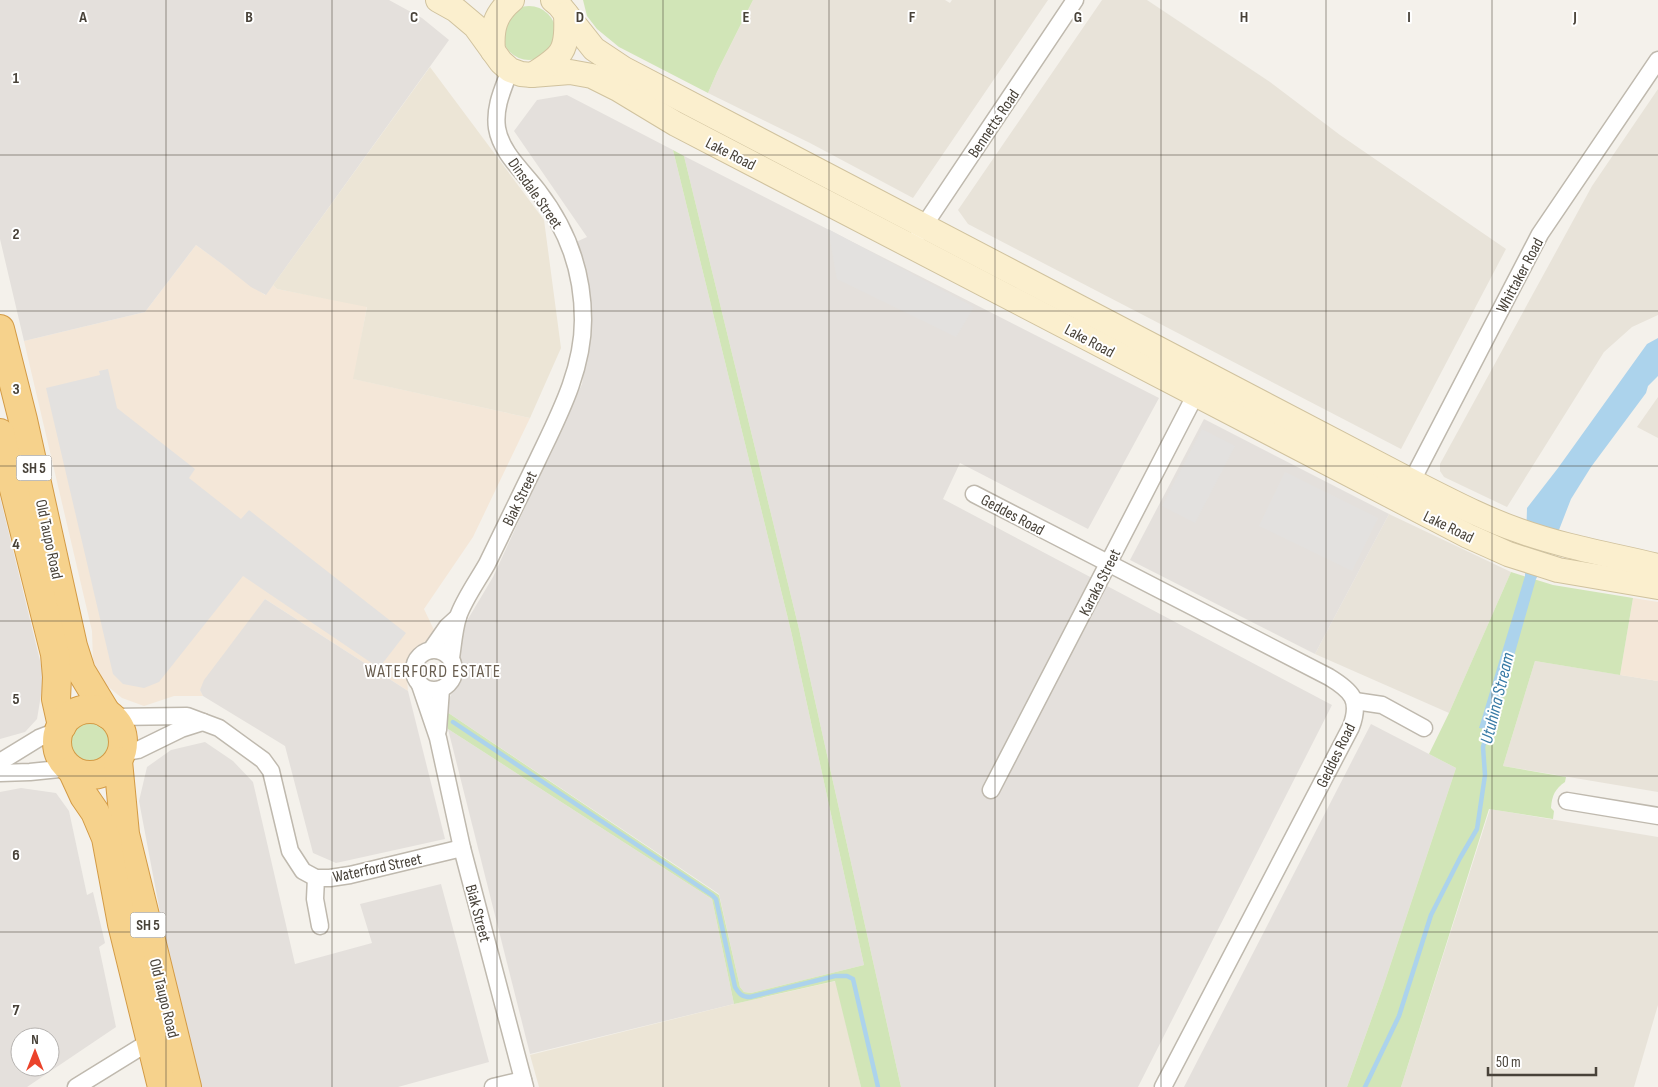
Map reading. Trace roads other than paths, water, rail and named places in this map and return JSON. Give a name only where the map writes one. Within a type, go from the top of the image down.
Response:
[{"type":"highway","name":"Old Taupo Road","points":[[0,329],[8,427],[54,654],[57,676],[56,699],[61,728]]},
{"type":"highway","name":"Old Taupo Road","points":[[8,427],[81,671],[109,715]]},
{"type":"highway","points":[[61,728],[72,715],[78,712],[93,709],[109,715]]},
{"type":"highway","name":"SH 5","points":[[109,715],[117,723],[123,738],[120,757]]},
{"type":"highway","name":"SH 5","points":[[61,728],[58,746],[63,761],[70,769]]},
{"type":"highway","name":"Old Taupo Road","points":[[120,757],[125,834],[162,1035],[162,1087]]},
{"type":"highway","points":[[70,769],[80,774],[97,775],[105,772],[120,757]]},
{"type":"highway","name":"Old Taupo Road","points":[[70,769],[95,812],[106,838],[122,924],[162,1035],[186,1087]]},
{"type":"main road","points":[[438,0],[456,10],[475,26],[501,62],[521,73],[553,62],[562,52],[567,38],[559,7]]},
{"type":"main road","points":[[493,51],[492,29],[496,16],[512,0]]},
{"type":"main road","name":"Lake Road","points":[[559,7],[594,49],[607,59],[669,94],[1411,481],[1467,509],[1518,531],[1566,545],[1658,566]]},
{"type":"main road","name":"Lake Road","points":[[521,73],[570,72],[592,76],[605,82],[676,124],[1468,536],[1508,554],[1558,570],[1658,587]]},
{"type":"street","name":"Bennetts Road","points":[[910,246],[1075,0]]},
{"type":"street","name":"Whittaker Road","points":[[1398,501],[1411,481],[1540,234],[1658,60]]},
{"type":"street","name":"Dinsdale Street","points":[[521,73],[500,96],[497,110],[497,128],[501,141],[508,153],[554,213],[577,267],[582,294],[583,322],[581,346],[575,376]]},
{"type":"street","name":"Karaka Street","points":[[991,790],[1206,374]]},
{"type":"street","name":"Biak Street","points":[[451,658],[458,617],[514,509],[551,432],[575,376]]},
{"type":"street","name":"Geddes Road","points":[[974,494],[1344,686],[1351,693],[1355,701],[1355,711],[1351,727],[1163,1087]]},
{"type":"street","name":"Biak Street","points":[[431,650],[447,627],[458,617]]},
{"type":"street","points":[[431,650],[441,651],[451,658],[455,667],[454,677],[441,690],[429,690],[420,685],[414,675],[414,664],[421,654],[431,650]]},
{"type":"street","name":"Biak Street","points":[[420,685],[438,738],[462,848],[524,1084]]},
{"type":"street","name":"Biak Street","points":[[438,738],[441,690]]},
{"type":"street","points":[[1355,701],[1382,705],[1424,728]]},
{"type":"street","name":"Waterford Street","points":[[109,715],[187,716],[219,728],[263,760],[271,771],[290,851],[303,871],[316,878],[350,875],[462,848]]},
{"type":"street","points":[[120,757],[181,729],[203,722]]},
{"type":"street","points":[[0,762],[39,738],[61,728]]},
{"type":"street","points":[[0,773],[70,769]]},
{"type":"street","points":[[1567,800],[1658,816]]},
{"type":"street","points":[[316,878],[315,899],[320,926]]},
{"type":"street","points":[[76,1087],[162,1035]]},
{"type":"street","points":[[493,1087],[524,1084]]},
{"type":"water","points":[[1658,338],[1658,376],[1648,386],[1646,393],[1591,467],[1571,499],[1550,553],[1536,579],[1493,730],[1479,728],[1525,576],[1527,508],[1647,344]]},
{"type":"waterway","points":[[453,722],[712,895],[716,899],[735,987],[741,995],[750,997],[835,976],[847,976],[853,979],[878,1087]]},
{"type":"waterway","name":"Utuhina Stream","points":[[1365,1087],[1399,1016],[1431,915],[1477,829],[1485,775],[1483,747],[1489,724]]},
{"type":"district","name":"WATERFORD ESTATE","points":[[433,671]]}]
